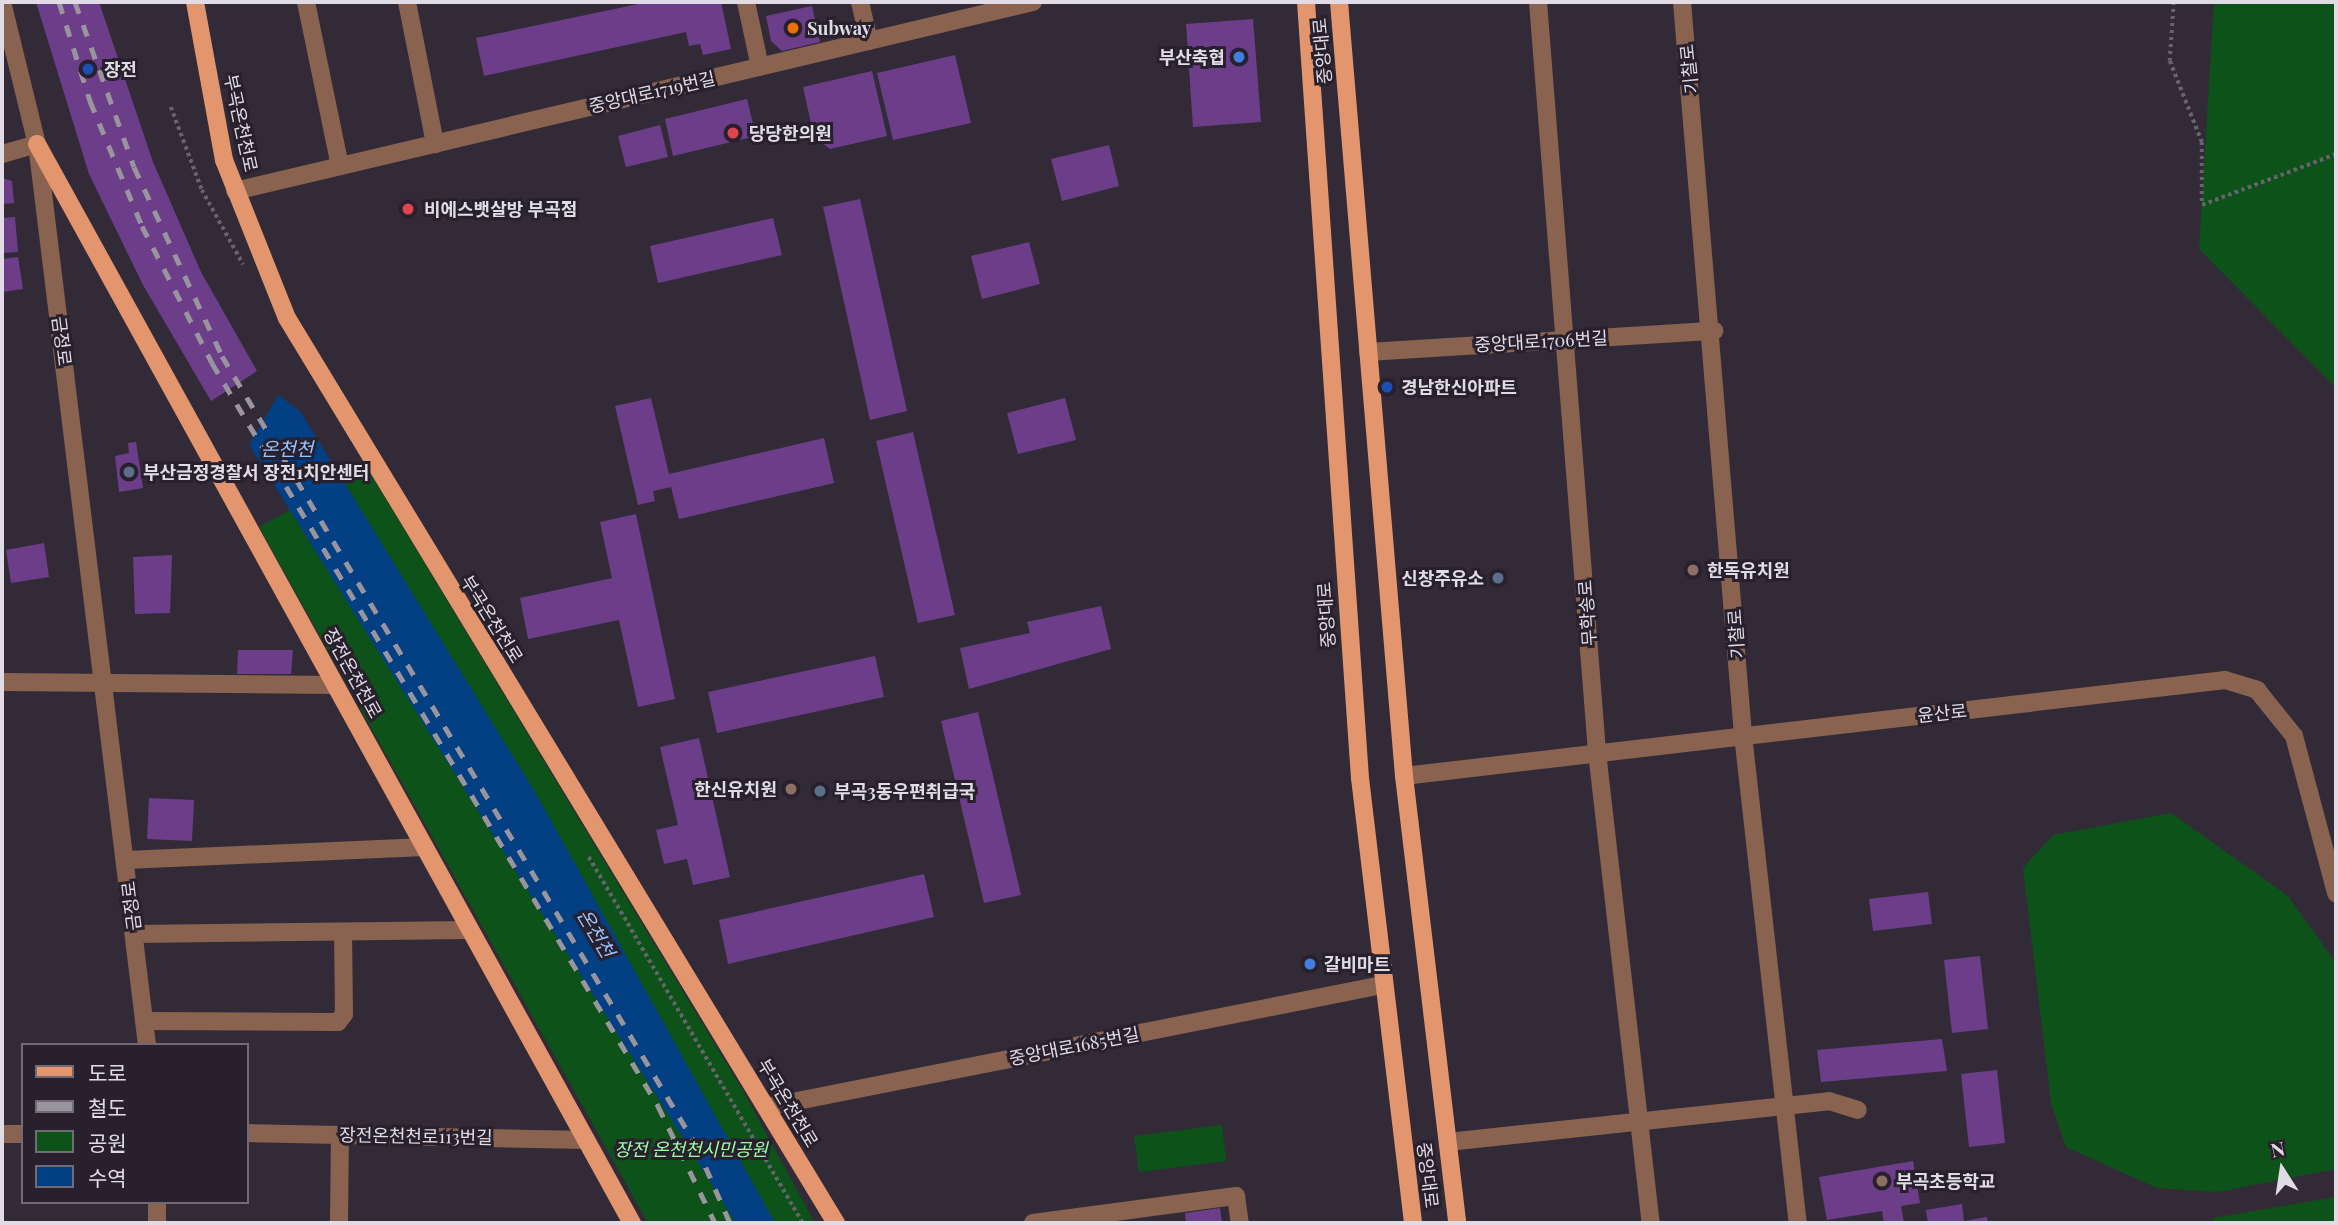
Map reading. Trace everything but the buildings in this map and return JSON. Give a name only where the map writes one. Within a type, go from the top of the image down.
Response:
[{"type":"main road","name":"부곡온천천로","points":[[195,2],[235,191],[287,318],[328,394],[836,1223]]},
{"type":"main road","name":"중앙대로","points":[[1306,2],[1327,357],[1382,985],[1413,1223]]},
{"type":"main road","name":"중앙대로","points":[[1339,2],[1404,776],[1457,1223]]},
{"type":"main road","name":"장전온천천로","points":[[37,144],[632,1223]]},
{"type":"street","name":"금정로","points":[[2,2],[37,144],[106,683],[147,1043]]},
{"type":"street","points":[[306,2],[340,166]]},
{"type":"street","points":[[407,2],[435,144]]},
{"type":"street","points":[[746,2],[760,67]]},
{"type":"street","points":[[860,2],[869,41]]},
{"type":"street","name":"중앙대로1719번길","points":[[235,191],[869,41],[963,10],[1033,2]]},
{"type":"street","name":"무학송로","points":[[1538,2],[1567,340],[1597,752],[1651,1223]]},
{"type":"street","name":"기찰로","points":[[1682,2],[1714,331],[1743,735],[1798,1223]]},
{"type":"street","points":[[2,154],[37,144]]},
{"type":"street","name":"중앙대로1706번길","points":[[1368,352],[1714,331]]},
{"type":"street","name":"윤산로","points":[[1404,776],[2209,680],[2241,683],[2275,706],[2294,736],[2336,893]]},
{"type":"street","points":[[2,682],[335,685]]},
{"type":"street","points":[[126,860],[425,847]]},
{"type":"street","points":[[135,934],[470,930]]},
{"type":"street","points":[[144,1021],[338,1022],[344,1014],[343,932]]},
{"type":"street","name":"중앙대로1685번길","points":[[767,1107],[1382,985]]},
{"type":"street","name":"중앙대로","points":[[1448,1142],[1784,1110],[1829,1101],[1858,1110]]},
{"type":"street","name":"장전온천천로113번길","points":[[248,1133],[586,1140]]},
{"type":"street","points":[[2,1134],[21,1134]]},
{"type":"street","points":[[339,1223],[340,1134]]},
{"type":"street","points":[[1033,1223],[1236,1196],[1240,1223]]},
{"type":"street","points":[[157,1204],[157,1223]]},
{"type":"path","points":[[2174,2],[2170,61],[2202,142],[2202,205],[2336,154]]},
{"type":"green space","points":[[2214,2],[2336,2],[2336,388],[2199,249]]},
{"type":"green space","name":"장전 온천천시민공원","points":[[370,473],[743,1091],[815,1223],[648,1223],[259,527],[354,475]]},
{"type":"green space","points":[[2171,813],[2288,896],[2336,963],[2336,1169],[2218,1192],[2157,1188],[2066,1147],[2051,1103],[2023,868],[2053,835]]},
{"type":"green space","points":[[1222,1125],[1226,1161],[1139,1172],[1134,1136]]},
{"type":"green space","points":[[2336,1197],[2336,1223],[2213,1223],[2213,1218]]},
{"type":"water","name":"온천천","points":[[278,395],[300,411],[535,792],[775,1223],[736,1223],[249,445]]},
{"type":"railway","points":[[59,2],[90,101],[142,226],[212,363],[658,1106],[715,1223]]},
{"type":"railway","points":[[75,2],[134,167],[222,356],[696,1145],[730,1223]]},
{"type":"place","name":"Subway","points":[[793,28]]},
{"type":"place","name":"부산축협","points":[[1239,57]]},
{"type":"place","name":"장전","points":[[88,69]]},
{"type":"place","name":"당당한의원","points":[[733,133]]},
{"type":"place","name":"비에스뱃살방 부곡점","points":[[408,209]]},
{"type":"place","name":"경남한신아파트","points":[[1387,387]]},
{"type":"place","name":"부산금정경찰서 장전1치안센터","points":[[129,472]]},
{"type":"place","name":"한독유치원","points":[[1693,570]]},
{"type":"place","name":"신창주유소","points":[[1498,578]]},
{"type":"place","name":"한신유치원","points":[[791,789]]},
{"type":"place","name":"부곡3동우편취급국","points":[[820,791]]},
{"type":"place","name":"갈비마트","points":[[1310,964]]},
{"type":"place","name":"부곡초등학교","points":[[1882,1181]]}]
